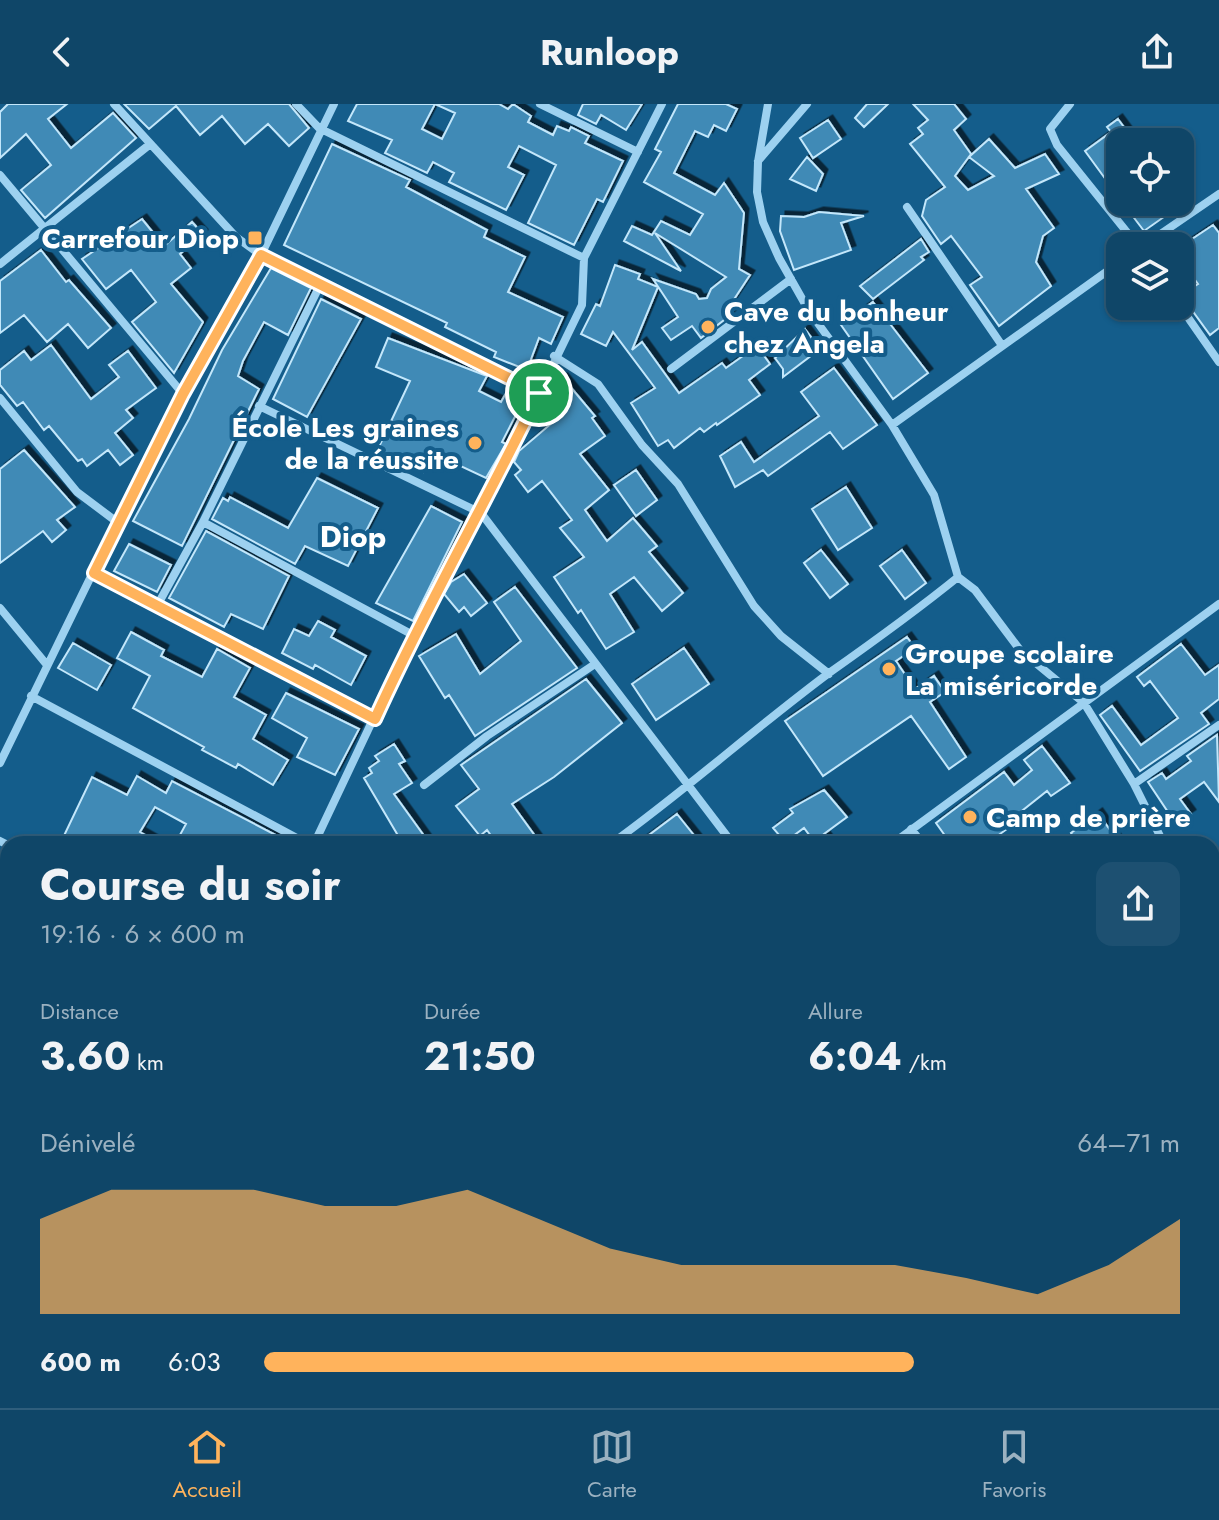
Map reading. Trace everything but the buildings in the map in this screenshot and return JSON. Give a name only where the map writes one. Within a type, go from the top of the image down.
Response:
[{"type":"street","points":[[114,104],[236,237],[261,255],[539,393]]},
{"type":"street","points":[[296,104],[319,128],[584,258]]},
{"type":"street","points":[[0,763],[117,522],[183,394],[261,255],[319,128],[334,104]]},
{"type":"street","points":[[540,104],[638,152]]},
{"type":"street","points":[[315,836],[375,719],[413,635],[481,513],[554,356],[582,305],[584,258],[662,104]]},
{"type":"street","points":[[768,104],[758,162],[757,192],[763,222],[791,279],[809,311],[892,425],[934,495],[958,577],[975,590],[1020,650],[1084,703],[1134,784],[1160,836]]},
{"type":"street","points":[[758,162],[807,104]]},
{"type":"street","points":[[1070,104],[1050,129],[1057,145],[1128,232]]},
{"type":"street","points":[[0,264],[149,145]]},
{"type":"street","points":[[0,175],[183,394]]},
{"type":"street","points":[[1161,232],[1219,194]]},
{"type":"street","points":[[907,207],[1001,344]]},
{"type":"street","points":[[892,425],[1106,272]]},
{"type":"street","points":[[671,369],[791,279]]},
{"type":"street","points":[[157,606],[203,522],[320,285]]},
{"type":"street","points":[[1190,320],[1219,362]]},
{"type":"street","points":[[554,356],[598,384],[642,445],[678,484],[754,606],[781,636],[829,674]]},
{"type":"street","points":[[0,398],[77,492],[117,522]]},
{"type":"street","points":[[259,406],[481,513],[727,836]]},
{"type":"street","points":[[203,522],[413,635]]},
{"type":"street","points":[[94,573],[375,719]]},
{"type":"street","points":[[622,836],[958,577]]},
{"type":"street","points":[[902,836],[1219,604]]},
{"type":"street","points":[[0,608],[47,665]]},
{"type":"street","points":[[424,785],[487,736],[595,664]]},
{"type":"street","points":[[31,696],[296,836]]},
{"type":"street","points":[[1134,784],[1219,725]]},
{"type":"street","points":[[911,829],[917,836]]},
{"type":"place","name":"Carrefour Diop","points":[[255,238]]},
{"type":"place","name":"Cave du bonheur chez Angela","points":[[708,327]]},
{"type":"place","name":"École Les graines de la réussite","points":[[475,443]]},
{"type":"place","name":"Groupe scolaire La miséricorde","points":[[889,669]]},
{"type":"place","name":"Camp de prière","points":[[970,817]]},
{"type":"district","name":"Diop","points":[[353,536]]},
{"type":"route","points":[[261,255],[539,393],[481,513],[413,635],[375,719],[94,573],[183,394],[261,255]]}]
